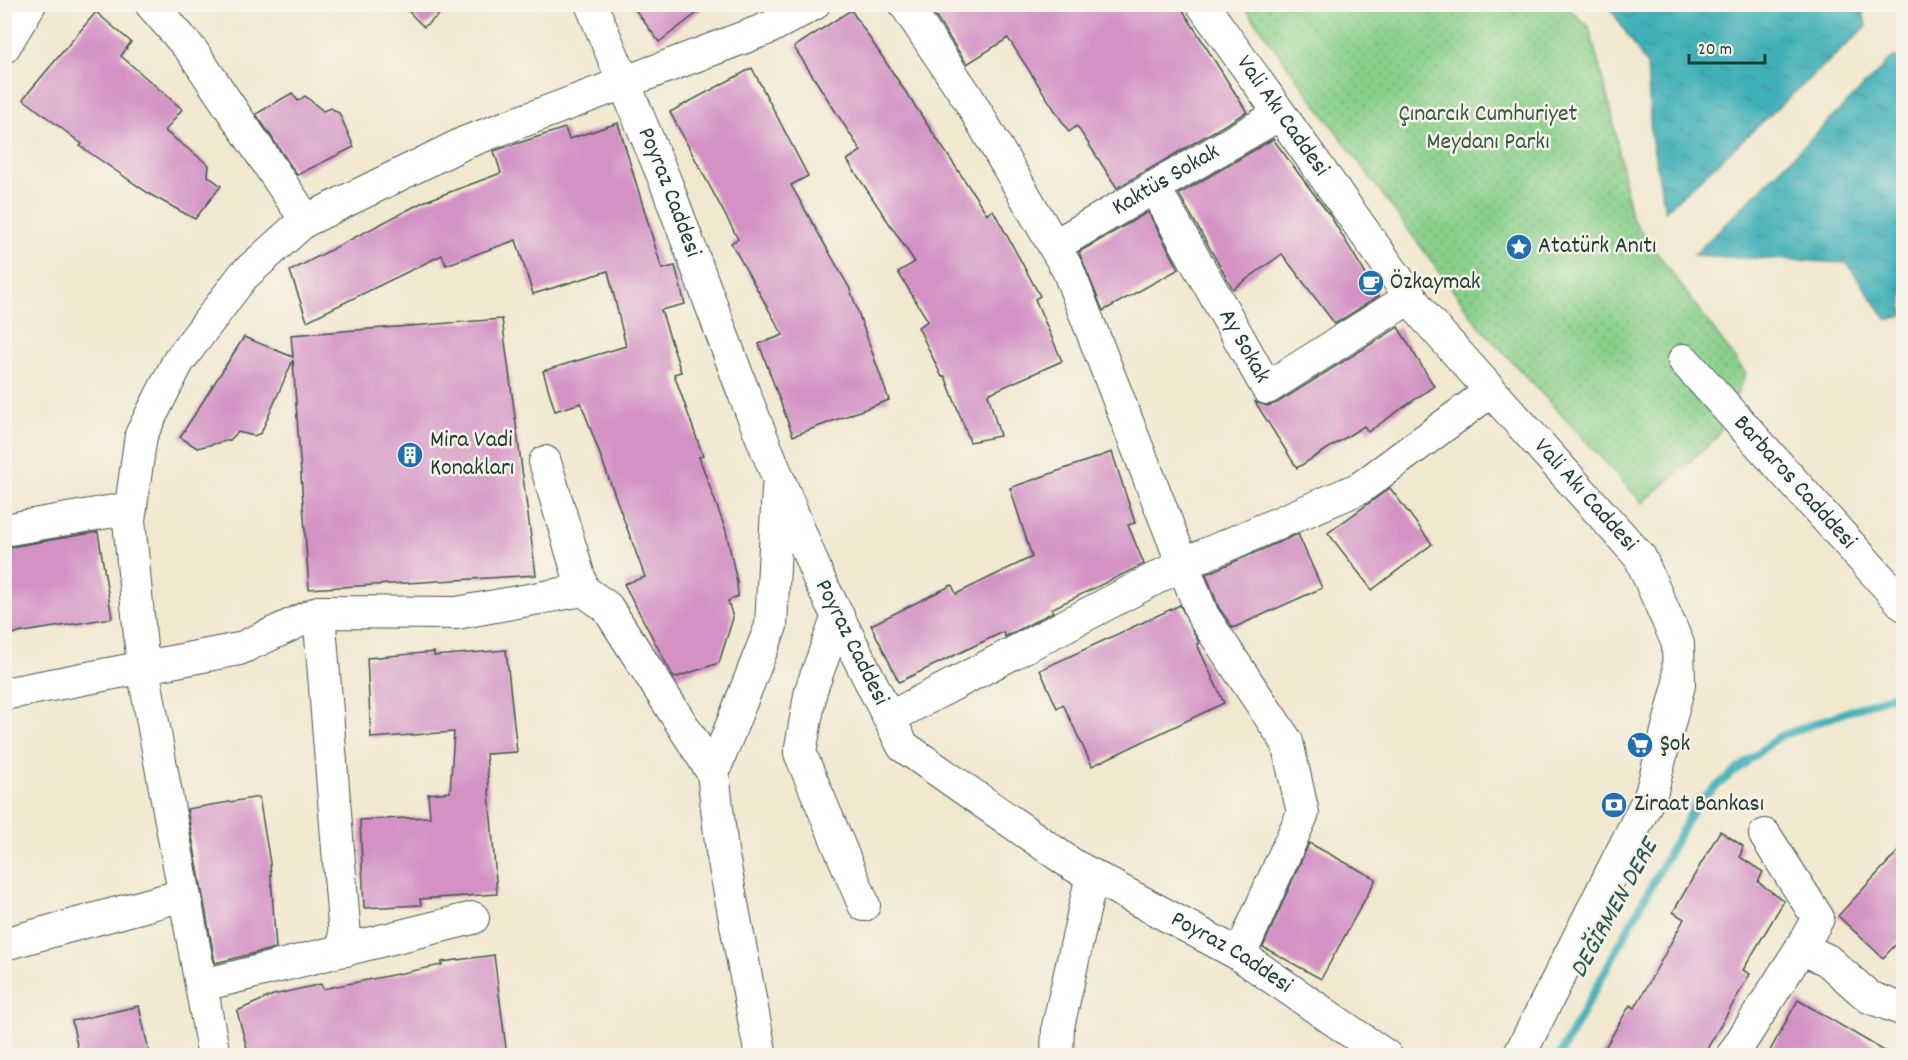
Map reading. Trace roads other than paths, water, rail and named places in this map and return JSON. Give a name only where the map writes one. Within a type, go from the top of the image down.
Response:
[{"type":"street","points":[[4,47],[30,4]]},
{"type":"street","points":[[151,4],[192,51],[306,220]]},
{"type":"street","name":"Poyraz Caddesi","points":[[591,4],[666,183],[743,391],[819,579],[903,746],[1092,875],[1240,955],[1386,1056]]},
{"type":"street","points":[[214,1056],[203,985],[184,895],[143,668],[129,520],[141,435],[178,362],[243,276],[306,220],[464,143],[769,28],[814,4]]},
{"type":"street","points":[[905,4],[968,98],[1068,270],[1203,616],[1287,742],[1304,813],[1240,955]]},
{"type":"street","name":"Vali Akı Caddesi","points":[[1202,4],[1411,297],[1491,391],[1640,557],[1678,644],[1679,685],[1651,794],[1519,1056]]},
{"type":"street","name":"Kaktüs Sokak","points":[[1054,246],[1280,114]]},
{"type":"street","name":"Ay Sokak","points":[[1154,187],[1267,388],[1411,297]]},
{"type":"street","name":"Barbaros Cadddesi","points":[[1684,360],[1904,605]]},
{"type":"street","points":[[889,718],[1183,564],[1360,488],[1491,391]]},
{"type":"street","points":[[545,462],[583,590],[607,607],[713,773],[722,851],[761,1056]]},
{"type":"street","points":[[713,773],[771,626],[778,478]]},
{"type":"street","points":[[4,530],[131,508]]},
{"type":"street","points":[[4,694],[239,650],[319,612],[457,614],[583,590]]},
{"type":"street","points":[[319,612],[346,950]]},
{"type":"street","points":[[838,616],[810,690],[800,753],[864,905]]},
{"type":"street","points":[[1732,1056],[1818,918],[1765,835]]},
{"type":"street","points":[[1057,1056],[1058,1027],[1092,875]]},
{"type":"street","points":[[4,945],[184,895]]},
{"type":"street","points":[[203,985],[473,918]]},
{"type":"street","points":[[1801,948],[1827,960],[1869,997],[1904,1010]]},
{"type":"water","points":[[1608,5],[1862,5],[1866,27],[1665,211],[1651,136],[1647,65]]},
{"type":"water","points":[[1893,57],[1904,57],[1903,316],[1887,320],[1847,263],[1694,255]]},
{"type":"waterway","name":"DEĞİRMEN DERE","points":[[1559,1056],[1697,802],[1778,737],[1904,691]]},
{"type":"place","name":"Atatürk Anıtı","points":[[1519,247]]},
{"type":"place","name":"Özkaymak","points":[[1371,283]]},
{"type":"place","name":"Mira Vadi Konakları","points":[[410,455]]},
{"type":"place","name":"Şok","points":[[1640,745]]},
{"type":"place","name":"Ziraat Bankası","points":[[1614,805]]},
{"type":"park label","name":"Çınarcık Cumhuriyet Meydanı Parkı","points":[[1488,129]]}]
